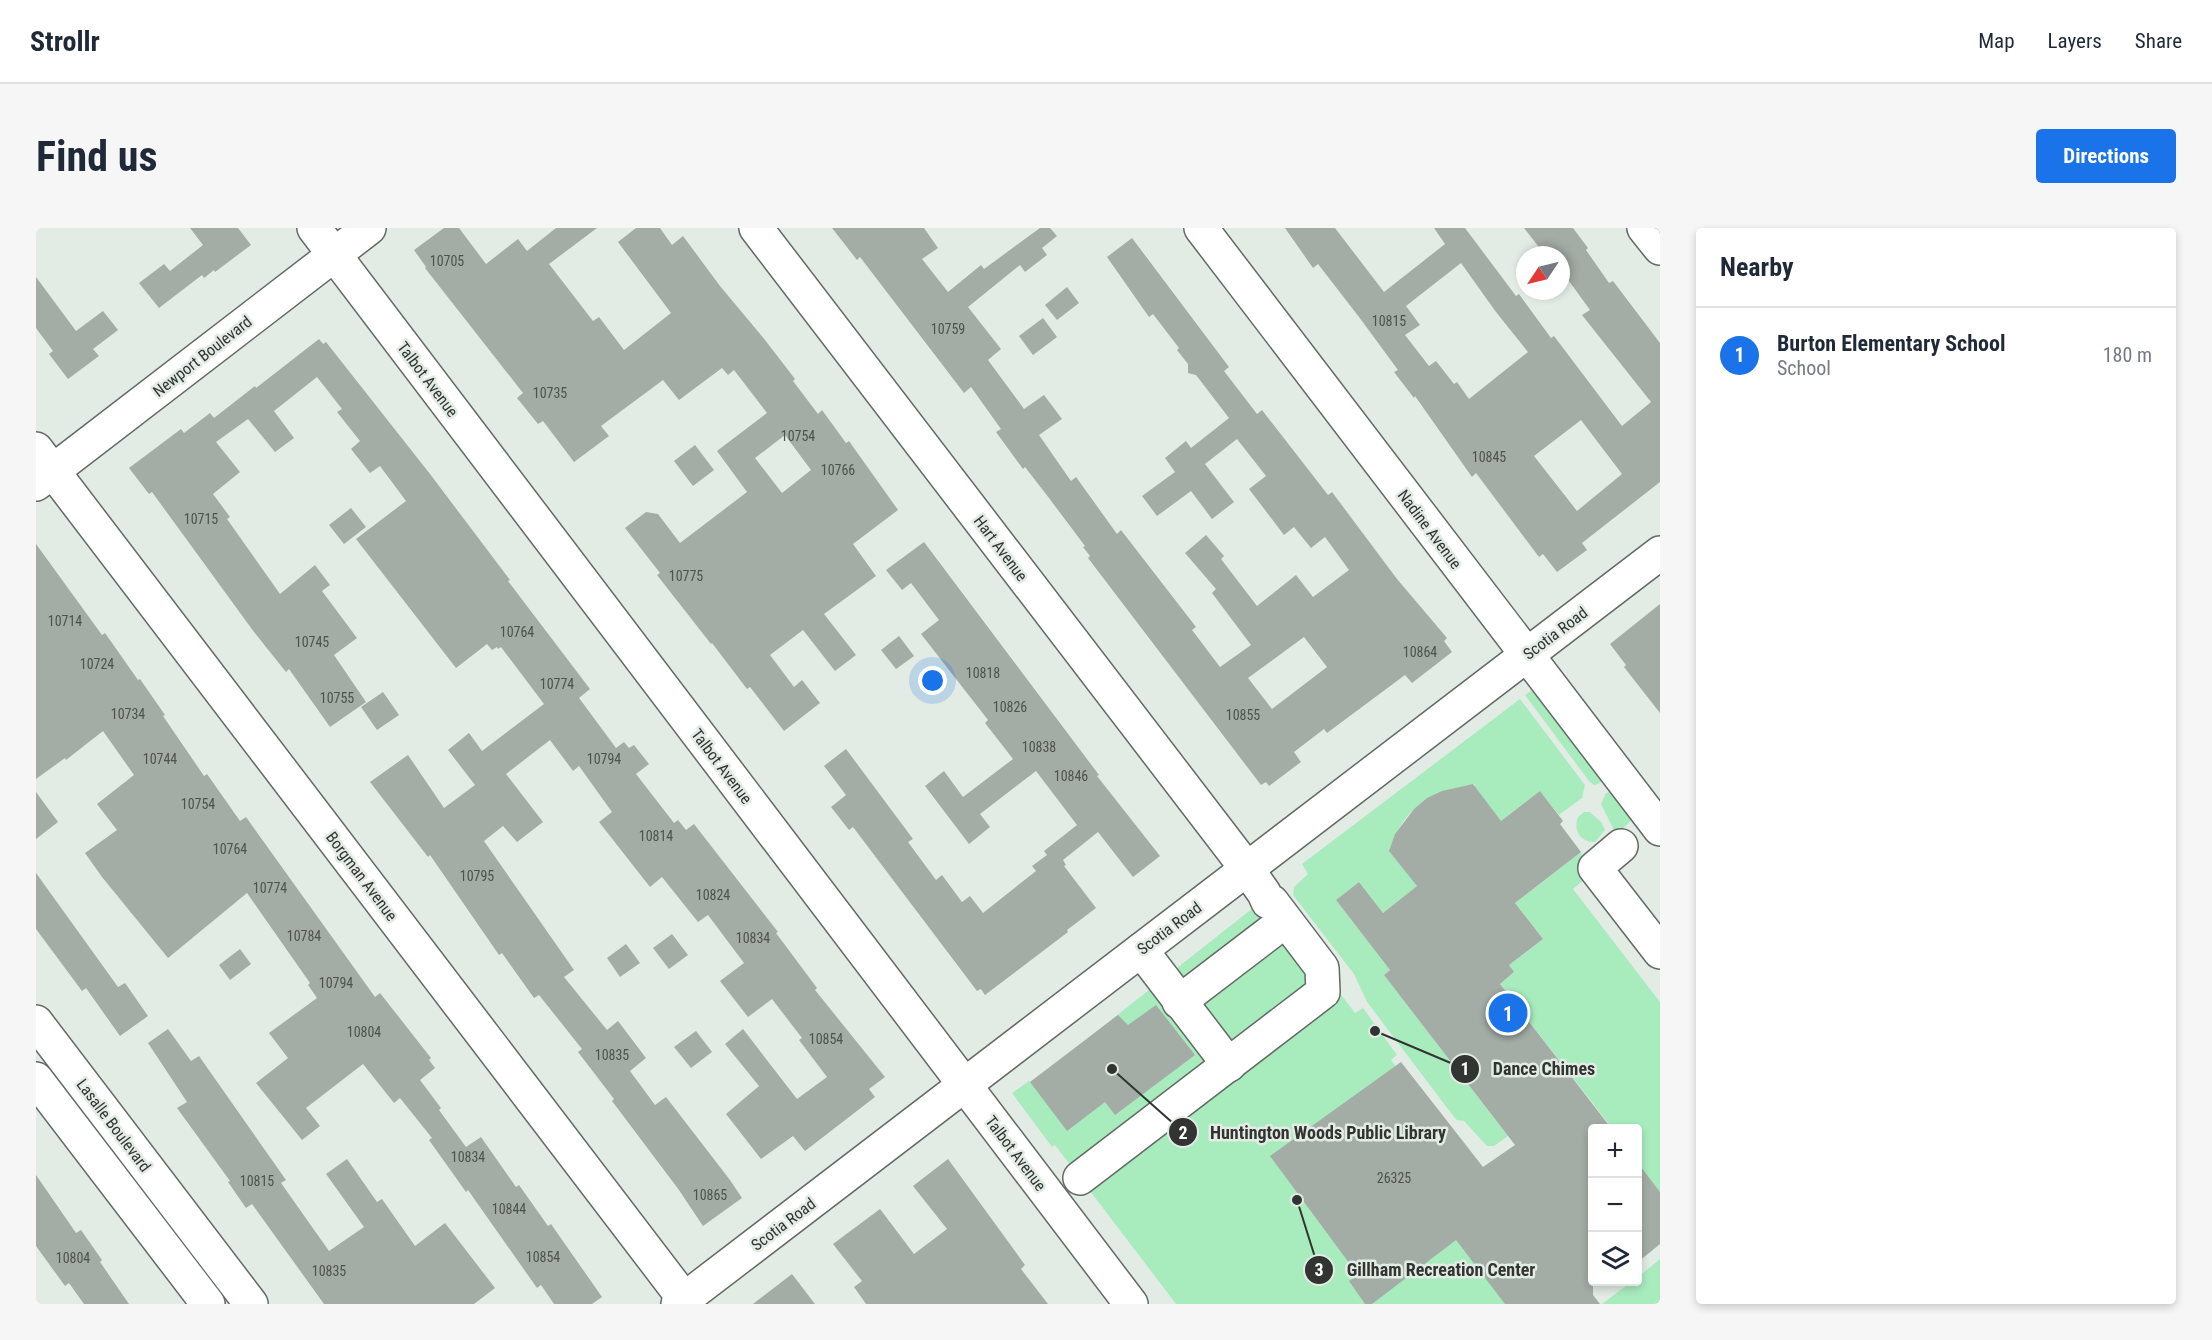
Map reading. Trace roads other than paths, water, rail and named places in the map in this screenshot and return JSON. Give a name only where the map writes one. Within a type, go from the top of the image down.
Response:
[{"type":"street","name":"Talbot Avenue","points":[[314,228],[1131,1304]]},
{"type":"street","name":"Newport Boulevard","points":[[42,468],[369,228]]},
{"type":"street","name":"Hart Avenue","points":[[756,228],[1247,869],[1264,892],[1268,902],[1272,902],[1322,968],[1323,992],[1229,1065]]},
{"type":"street","name":"Nadine Avenue","points":[[1201,228],[1660,829]]},
{"type":"street","points":[[1644,228],[1660,248]]},
{"type":"street","name":"Borgman Avenue","points":[[42,468],[683,1302]]},
{"type":"street","name":"Scotia Road","points":[[683,1302],[1660,553]]},
{"type":"street","points":[[1621,846],[1595,868],[1660,952]]},
{"type":"street","points":[[1179,1002],[1285,921]]},
{"type":"street","points":[[1080,1178],[1229,1065],[1141,950]]},
{"type":"street","name":"Lasalle Boulevard","points":[[36,1022],[251,1304]]},
{"type":"street","name":"Lasalle Boulevard","points":[[36,1079],[208,1304]]},
{"type":"street","points":[[165,1248],[192,1228]]},
{"type":"place","name":"Burton Elementary School","points":[[1508,1013]]},
{"type":"place","name":"Dance Chimes","points":[[1375,1031]]},
{"type":"place","name":"Huntington Woods Public Library","points":[[1112,1069]]},
{"type":"place","name":"Gillham Recreation Center","points":[[1297,1200]]}]
